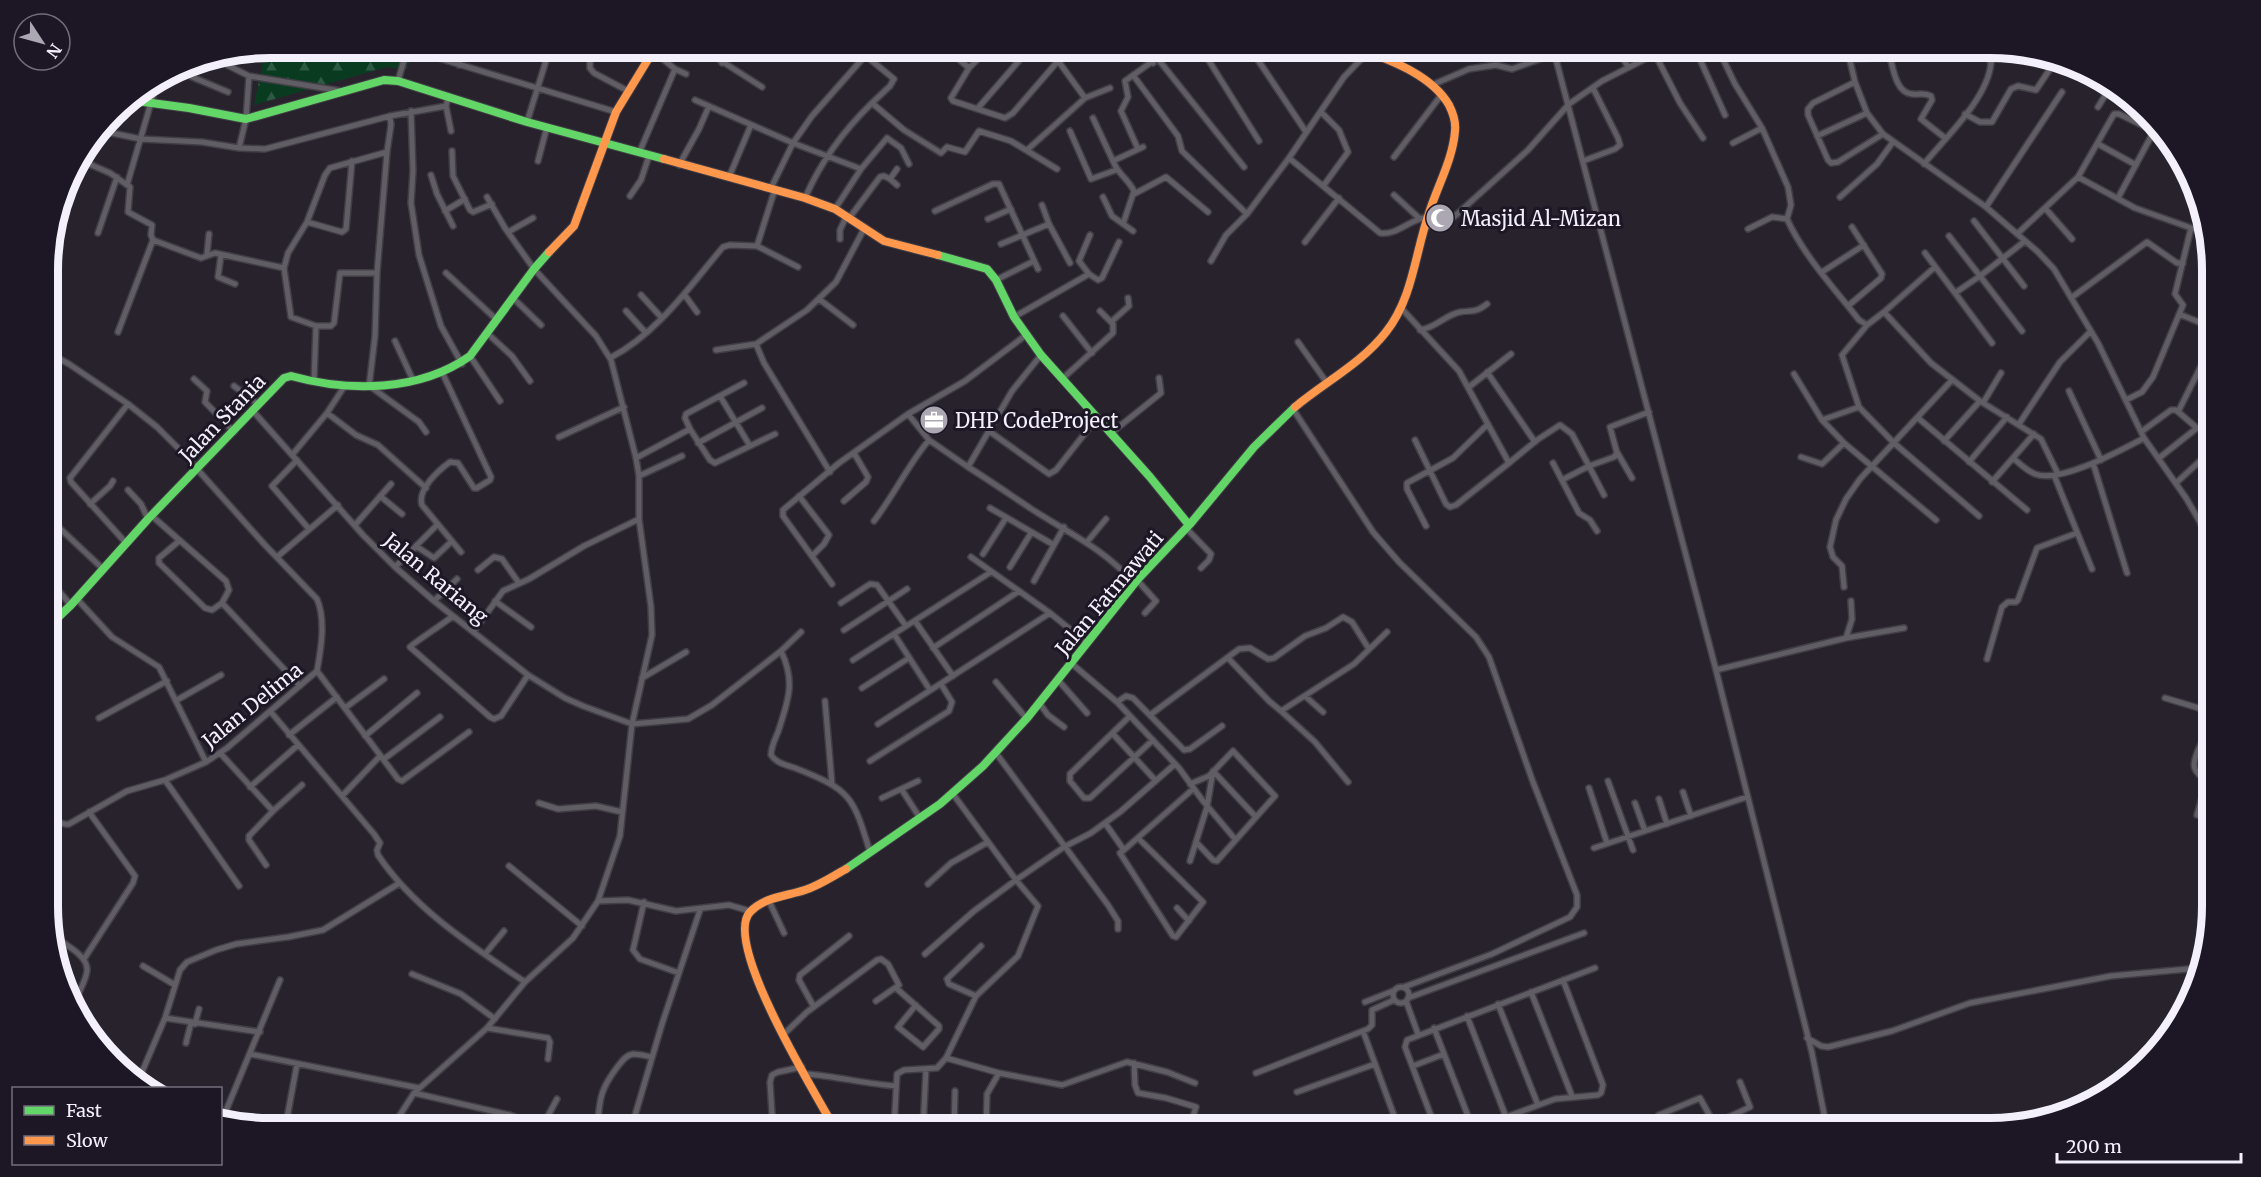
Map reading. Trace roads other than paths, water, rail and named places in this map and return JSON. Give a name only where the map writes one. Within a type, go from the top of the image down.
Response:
[{"type":"street","points":[[398,81],[405,58]]},
{"type":"street","points":[[436,58],[539,87],[616,112]]},
{"type":"street","points":[[459,65],[461,58]]},
{"type":"street","points":[[527,122],[547,58]]},
{"type":"street","points":[[592,58],[590,68],[594,73],[628,91]]},
{"type":"street","name":"Jalan Stania","points":[[58,617],[150,517],[284,378],[291,376],[344,387],[370,387],[442,372],[462,364],[534,269],[574,226],[616,112],[648,58]]},
{"type":"street","points":[[663,58],[675,69],[686,74]]},
{"type":"street","points":[[715,58],[762,87]]},
{"type":"street","points":[[722,63],[725,58]]},
{"type":"street","points":[[757,246],[773,189],[793,144],[812,116],[864,58]]},
{"type":"street","points":[[805,198],[826,157],[845,130],[890,86],[894,79],[868,58]]},
{"type":"street","points":[[957,58],[969,68]]},
{"type":"street","points":[[978,58],[969,68],[951,98],[953,101],[1005,118],[1009,117],[1058,61]]},
{"type":"street","points":[[978,108],[1021,58]]},
{"type":"street","points":[[1057,58],[1085,98]]},
{"type":"street","points":[[1149,58],[1155,61],[1244,167]]},
{"type":"street","points":[[1113,160],[1140,148],[1121,111],[1128,97],[1125,81],[1159,58]]},
{"type":"street","points":[[1210,58],[1259,141]]},
{"type":"street","points":[[1257,58],[1306,132]]},
{"type":"street","points":[[1211,261],[1226,235],[1247,214],[1290,158],[1358,58]]},
{"type":"street","name":"Jalan Fatmawati","points":[[750,910],[769,901],[812,888],[870,852],[952,795],[996,753],[1040,704],[1135,581],[1187,526],[1247,454],[1293,409],[1375,347],[1402,309],[1455,134],[1454,119],[1442,94],[1432,85],[1383,58]]},
{"type":"street","points":[[1432,85],[1469,69],[1496,65],[1512,69],[1537,58]]},
{"type":"street","points":[[1555,58],[1569,104],[1716,670],[1812,1053],[1825,1118]]},
{"type":"street","points":[[1622,58],[1628,68]]},
{"type":"street","points":[[1425,227],[1440,224],[1471,202],[1528,150],[1569,104],[1647,58]]},
{"type":"street","points":[[1657,58],[1702,138]]},
{"type":"street","points":[[1699,58],[1725,115]]},
{"type":"street","points":[[1722,58],[1735,84],[1762,128],[1788,187],[1791,205],[1787,219],[1801,244],[1848,306],[1859,320],[1868,324]]},
{"type":"street","points":[[1870,58],[1850,59],[1855,82],[1867,113],[1883,134],[1986,207],[2054,269],[2091,331],[2143,435],[2202,527]]},
{"type":"street","points":[[1890,58],[1896,79],[1905,92],[1925,93],[1931,96],[1932,100],[1921,119],[1945,138]]},
{"type":"street","points":[[1924,164],[1980,93],[1991,69],[1989,58]]},
{"type":"street","points":[[225,64],[249,76],[343,91]]},
{"type":"street","points":[[1965,114],[1980,122],[1992,122],[2010,88],[2018,86],[2036,90],[2051,68]]},
{"type":"street","points":[[639,153],[675,69]]},
{"type":"street","points":[[190,75],[228,92]]},
{"type":"street","points":[[1132,75],[1178,136],[1182,151],[1247,214]]},
{"type":"street","points":[[239,148],[246,119],[249,76]]},
{"type":"street","points":[[141,102],[246,119],[384,80],[398,81],[447,101],[805,198],[836,209],[884,241],[981,266],[987,269],[996,280],[1014,317],[1041,355],[1150,477],[1211,554],[1209,560],[1201,568]]},
{"type":"street","points":[[1855,82],[1808,107],[1808,115],[1828,160],[1832,163],[1883,134]]},
{"type":"street","points":[[1027,150],[1085,98],[1110,88]]},
{"type":"street","points":[[1583,161],[1620,145],[1593,88]]},
{"type":"street","points":[[1986,207],[2061,92]]},
{"type":"street","points":[[2098,106],[2106,93]]},
{"type":"street","points":[[127,185],[154,94]]},
{"type":"street","points":[[1394,157],[1442,94]]},
{"type":"street","points":[[695,100],[793,144],[861,169]]},
{"type":"street","points":[[109,133],[141,140],[202,142],[239,148],[265,149],[447,101]]},
{"type":"street","points":[[447,101],[451,131]]},
{"type":"street","points":[[872,103],[904,130],[941,153],[947,147],[965,152],[979,131],[1011,141],[1057,169]]},
{"type":"street","points":[[679,165],[709,106]]},
{"type":"street","points":[[411,111],[413,171],[411,203],[419,255],[441,326],[462,364]]},
{"type":"street","points":[[1322,112],[1339,130],[1348,152],[1324,185]]},
{"type":"street","points":[[1817,136],[1867,113]]},
{"type":"street","points":[[2017,234],[2079,177],[2111,117],[2116,113],[2146,127]]},
{"type":"street","points":[[390,116],[392,125],[387,152],[370,387],[419,422],[426,432]]},
{"type":"street","points":[[1093,118],[1116,170],[1129,183],[1134,194]]},
{"type":"street","points":[[729,177],[752,125]]},
{"type":"street","points":[[538,161],[547,127]]},
{"type":"street","points":[[1733,143],[1762,128]]},
{"type":"street","points":[[1070,130],[1092,180],[1116,170]]},
{"type":"street","points":[[2118,198],[2154,135]]},
{"type":"street","points":[[836,209],[861,169],[887,138],[901,148],[909,164]]},
{"type":"street","points":[[1840,197],[1877,164],[1893,142]]},
{"type":"street","points":[[2098,144],[2136,165]]},
{"type":"street","points":[[452,151],[453,176],[470,210],[473,212],[492,204]]},
{"type":"street","points":[[377,273],[340,273],[334,322],[331,326],[316,326],[291,317],[284,268],[288,254],[307,222],[325,175],[330,168],[387,152]]},
{"type":"street","points":[[630,196],[641,180],[649,156]]},
{"type":"street","points":[[1290,158],[1382,233],[1392,232],[1419,218],[1428,217]]},
{"type":"street","points":[[307,222],[342,231],[346,229],[352,161]]},
{"type":"street","points":[[87,163],[117,177],[127,185],[130,191],[128,212],[152,225],[153,240],[118,332]]},
{"type":"street","points":[[890,179],[897,169]]},
{"type":"street","points":[[431,175],[437,194],[453,226]]},
{"type":"street","points":[[840,239],[840,230],[848,216],[880,177],[884,176],[897,185]]},
{"type":"street","points":[[98,233],[117,177]]},
{"type":"street","points":[[1123,224],[1134,194],[1166,177],[1208,212]]},
{"type":"street","points":[[2079,177],[2135,208],[2198,231]]},
{"type":"street","points":[[935,211],[996,183],[1001,187],[1038,269]]},
{"type":"street","points":[[1394,195],[1419,218]]},
{"type":"street","points":[[399,1118],[417,1091],[488,1028],[525,982],[566,946],[598,902],[620,836],[632,724],[652,635],[651,607],[639,519],[639,476],[624,407],[610,358],[596,336],[534,269],[487,197]]},
{"type":"street","points":[[1103,197],[1112,216],[1133,231]]},
{"type":"street","points":[[1305,242],[1339,198]]},
{"type":"street","points":[[446,211],[465,199]]},
{"type":"street","points":[[1042,205],[1049,224],[1070,263]]},
{"type":"street","points":[[2046,208],[2072,239]]},
{"type":"street","points":[[988,219],[1011,209]]},
{"type":"street","points":[[1748,229],[1772,217],[1787,219]]},
{"type":"street","points":[[508,232],[533,218]]},
{"type":"street","points":[[1974,221],[2024,286]]},
{"type":"street","points":[[1001,244],[1049,224]]},
{"type":"street","points":[[716,350],[756,344],[807,310],[840,278],[865,227]]},
{"type":"street","points":[[1848,306],[1882,276],[1880,269],[1852,227]]},
{"type":"street","points":[[2126,400],[2142,392],[2153,377],[2183,305],[2175,294],[2191,228]]},
{"type":"street","points":[[207,254],[209,234]]},
{"type":"street","points":[[1090,235],[1079,261],[1095,279],[1101,279],[1119,243]]},
{"type":"street","points":[[1949,236],[2022,331]]},
{"type":"street","points":[[153,240],[201,258],[207,254],[221,255],[284,268]]},
{"type":"street","points":[[1955,293],[2025,241]]},
{"type":"street","points":[[2071,298],[2147,242],[2177,263],[2183,263]]},
{"type":"street","points":[[610,358],[645,333],[684,294],[723,247],[730,244],[757,246],[798,267]]},
{"type":"street","points":[[1822,272],[1864,245]]},
{"type":"street","points":[[1925,252],[1992,343]]},
{"type":"street","points":[[221,255],[219,277],[235,284]]},
{"type":"street","points":[[996,280],[1034,261]]},
{"type":"street","points":[[1935,267],[1868,324],[1842,355],[1859,406],[1894,443],[1980,516]]},
{"type":"street","points":[[446,273],[497,320]]},
{"type":"street","points":[[1014,317],[1089,274]]},
{"type":"street","points":[[684,294],[697,312]]},
{"type":"street","points":[[641,295],[661,317]]},
{"type":"street","points":[[513,298],[542,325]]},
{"type":"street","points":[[1111,322],[1130,304],[1128,298]]},
{"type":"street","points":[[819,299],[853,325]]},
{"type":"street","points":[[1420,330],[1430,328],[1461,312],[1478,310],[1487,304]]},
{"type":"street","points":[[1402,309],[1444,353],[1469,387],[1509,463]]},
{"type":"street","points":[[1062,378],[1113,334],[1114,327],[1100,310]]},
{"type":"street","points":[[626,311],[645,333]]},
{"type":"street","points":[[1884,312],[1931,363],[1981,402],[2019,424],[2044,444],[2092,569]]},
{"type":"street","points":[[2179,314],[2202,323]]},
{"type":"street","points":[[1063,316],[1092,352]]},
{"type":"street","points":[[314,381],[316,326]]},
{"type":"street","points":[[2019,424],[2060,362],[2091,331]]},
{"type":"street","points":[[487,333],[508,352],[530,381]]},
{"type":"street","points":[[832,584],[783,514],[785,508],[854,453],[908,414],[965,381],[1026,335]]},
{"type":"street","points":[[395,341],[412,378]]},
{"type":"street","points":[[1298,342],[1327,383]]},
{"type":"street","points":[[756,344],[764,363],[830,472]]},
{"type":"street","points":[[1469,387],[1511,354]]},
{"type":"street","points":[[968,467],[1012,391],[1041,355]]},
{"type":"street","points":[[470,356],[500,401]]},
{"type":"street","name":"Jalan Delima","points":[[58,588],[112,636],[159,667],[206,762],[221,754],[317,671],[320,655],[321,610],[317,599],[157,427],[128,404],[59,359]]},
{"type":"street","points":[[2178,412],[2202,364]]},
{"type":"street","points":[[442,372],[491,477],[490,480],[474,488],[454,461],[442,468],[426,488],[421,501],[461,552]]},
{"type":"street","points":[[1487,372],[1535,442]]},
{"type":"street","points":[[1944,441],[1981,402],[2001,373]]},
{"type":"street","points":[[1794,374],[1821,420],[1844,443],[1936,520]]},
{"type":"street","points":[[1110,434],[1161,393],[1159,378]]},
{"type":"street","points":[[194,379],[207,391],[205,402],[234,432]]},
{"type":"street","points":[[1844,587],[1842,566],[1831,552],[1830,541],[1846,499],[1872,466],[1952,380]]},
{"type":"street","points":[[744,383],[685,415],[698,443],[710,460],[715,463],[775,434]]},
{"type":"street","name":"Jalan Rariang","points":[[234,386],[256,408],[292,455],[394,567],[434,601],[528,675],[565,698],[632,724]]},
{"type":"street","points":[[292,455],[327,413],[344,387]]},
{"type":"street","points":[[2069,391],[2101,460]]},
{"type":"street","points":[[720,396],[750,447]]},
{"type":"street","points":[[126,543],[90,504],[70,478],[128,404]]},
{"type":"street","points":[[1821,420],[1859,406]]},
{"type":"street","points":[[559,437],[624,407]]},
{"type":"street","points":[[698,443],[762,408]]},
{"type":"street","points":[[1293,409],[1373,532],[1399,562],[1476,638],[1489,657],[1533,782],[1577,895],[1577,907],[1570,916],[1492,954],[1404,987],[1397,987],[1393,992],[1365,1002]]},
{"type":"street","points":[[2013,458],[2038,475],[2056,474],[2074,471],[2101,460],[2143,435],[2171,410],[2178,412],[2197,428]]},
{"type":"street","points":[[1632,478],[1617,452],[1610,428],[1649,412]]},
{"type":"street","points":[[327,413],[356,435],[378,446],[426,488]]},
{"type":"street","points":[[908,414],[929,440],[1110,558],[1156,601],[1145,613]]},
{"type":"street","points":[[1969,462],[2007,417]]},
{"type":"street","points":[[989,431],[1049,474],[1056,470],[1097,418]]},
{"type":"street","points":[[1918,418],[2027,510]]},
{"type":"street","points":[[1426,526],[1407,485],[1453,458],[1488,424]]},
{"type":"street","points":[[1415,440],[1446,504],[1452,507],[1535,442],[1561,425],[1572,434],[1604,495]]},
{"type":"street","points":[[2159,458],[2202,426]]},
{"type":"street","points":[[636,458],[690,429]]},
{"type":"street","points":[[1992,482],[2034,434]]},
{"type":"street","points":[[874,521],[894,494],[917,454],[929,440]]},
{"type":"street","points":[[1801,457],[1822,464],[1844,443]]},
{"type":"street","points":[[1562,480],[1589,466],[1614,457],[1617,452]]},
{"type":"street","points":[[844,501],[866,482],[868,477],[854,453]]},
{"type":"street","points":[[639,476],[682,456]]},
{"type":"street","points":[[2176,483],[2202,459]]},
{"type":"street","points":[[297,460],[272,486],[309,530]]},
{"type":"street","points":[[1553,463],[1580,513],[1590,520],[1597,531]]},
{"type":"street","points":[[2093,463],[2127,573]]},
{"type":"street","points":[[90,504],[113,481]]},
{"type":"street","points":[[355,525],[391,484]]},
{"type":"street","points":[[128,490],[150,517],[179,541],[226,581],[229,590],[222,603],[212,610],[208,610],[159,563],[159,558],[179,541]]},
{"type":"street","points":[[380,496],[402,514]]},
{"type":"street","points":[[799,496],[829,535],[812,556]]},
{"type":"street","points":[[276,557],[338,505]]},
{"type":"street","points":[[990,508],[1054,545]]},
{"type":"street","points":[[983,554],[1006,518]]},
{"type":"street","points":[[474,631],[503,591],[584,546],[639,519]]},
{"type":"street","points":[[1088,542],[1106,519]]},
{"type":"street","points":[[394,567],[438,524]]},
{"type":"street","points":[[59,527],[102,568]]},
{"type":"street","points":[[1034,581],[1064,527]]},
{"type":"street","points":[[1010,567],[1031,533]]},
{"type":"street","points":[[1987,659],[2002,607],[2006,603],[2018,600],[2037,548],[2077,533]]},
{"type":"street","points":[[416,546],[434,558],[452,541]]},
{"type":"street","points":[[478,570],[494,557],[498,557],[502,559],[519,583]]},
{"type":"street","points":[[971,558],[1050,614],[1086,644]]},
{"type":"street","points":[[853,660],[991,572]]},
{"type":"street","points":[[434,601],[457,579]]},
{"type":"street","points":[[841,603],[874,583],[906,626]]},
{"type":"street","points":[[844,630],[906,589]]},
{"type":"street","points":[[933,648],[1019,591]]},
{"type":"street","points":[[495,601],[531,627]]},
{"type":"street","points":[[1846,638],[1852,619],[1851,601]]},
{"type":"street","points":[[222,603],[300,686]]},
{"type":"street","points":[[878,724],[1050,614]]},
{"type":"street","points":[[453,616],[410,647],[490,717],[494,719],[501,716],[528,675]]},
{"type":"street","points":[[1150,716],[1239,649],[1246,647],[1268,658],[1275,658],[1305,636],[1326,628],[1343,617],[1352,622],[1369,649]]},
{"type":"street","points":[[915,621],[953,676]]},
{"type":"street","points":[[1716,670],[1846,638],[1904,628]]},
{"type":"street","points":[[632,724],[688,720],[701,714],[781,651],[801,632]]},
{"type":"street","points":[[1281,711],[1354,664],[1386,632]]},
{"type":"street","points":[[894,634],[930,690]]},
{"type":"street","points":[[781,651],[790,672],[790,684],[786,706],[771,755],[779,762],[832,784],[853,804],[870,852]]},
{"type":"street","points":[[642,678],[686,652]]},
{"type":"street","points":[[862,688],[909,658]]},
{"type":"street","points":[[1228,658],[1269,701],[1315,742],[1348,782]]},
{"type":"street","points":[[1071,663],[1117,702],[1153,740],[1235,839]]},
{"type":"street","points":[[317,671],[398,779],[406,780],[469,732]]},
{"type":"street","points":[[177,700],[221,675]]},
{"type":"street","points":[[345,708],[384,679]]},
{"type":"street","points":[[1058,680],[1087,713]]},
{"type":"street","points":[[99,718],[166,681]]},
{"type":"street","points":[[996,682],[1027,719]]},
{"type":"street","points":[[870,761],[949,711],[952,702],[941,684]]},
{"type":"street","points":[[365,736],[417,693]]},
{"type":"street","points":[[1117,702],[1126,696],[1131,696],[1184,750],[1190,749],[1222,726]]},
{"type":"street","points":[[1305,696],[1323,712]]},
{"type":"street","points":[[289,735],[337,697]]},
{"type":"street","points":[[2165,698],[2202,709]]},
{"type":"street","points":[[825,701],[832,784]]},
{"type":"street","points":[[1040,704],[1051,718],[1064,727]]},
{"type":"street","points":[[270,711],[374,834],[380,843],[377,850],[378,855],[398,884],[447,926],[525,982]]},
{"type":"street","points":[[342,796],[382,758],[440,717]]},
{"type":"street","points":[[1130,717],[1069,776],[1070,781],[1084,798],[1090,798],[1153,740]]},
{"type":"street","points":[[1113,734],[1156,781]]},
{"type":"street","points":[[250,787],[298,745]]},
{"type":"street","points":[[2202,746],[2194,763],[2196,771],[2202,776]]},
{"type":"street","points":[[1137,838],[1203,902],[1176,937],[1173,936],[1120,853],[1192,786],[1213,771],[1229,753],[1235,752],[1274,794],[1274,798],[1255,816],[1217,861],[1213,860],[1196,842]]},
{"type":"street","points":[[996,753],[1112,911],[1118,921],[1118,929]]},
{"type":"street","points":[[221,754],[273,811]]},
{"type":"street","points":[[58,820],[64,825],[127,791],[165,780],[206,762]]},
{"type":"street","points":[[925,954],[974,911],[1016,880],[1064,846],[1091,833],[1105,823],[1175,764]]},
{"type":"street","points":[[1190,861],[1208,807],[1213,771]]},
{"type":"street","points":[[1213,771],[1255,816]]},
{"type":"street","points":[[165,780],[239,886]]},
{"type":"street","points":[[882,798],[918,781]]},
{"type":"street","points":[[1608,781],[1633,850]]},
{"type":"street","points":[[266,865],[249,840],[249,836],[302,784]]},
{"type":"street","points":[[1589,788],[1607,843]]},
{"type":"street","points":[[902,789],[920,818]]},
{"type":"street","points":[[1683,792],[1691,816]]},
{"type":"street","points":[[894,1118],[896,1078],[900,1072],[937,1068],[946,1058],[976,996],[1014,961],[1038,911],[1037,904],[1016,880],[952,795]]},
{"type":"street","points":[[1594,848],[1747,797]]},
{"type":"street","points":[[2197,815],[2202,798]]},
{"type":"street","points":[[1659,799],[1667,824]]},
{"type":"street","points":[[539,803],[558,809],[596,806],[622,813]]},
{"type":"street","points":[[1635,803],[1645,831]]},
{"type":"street","points":[[84,959],[133,883],[135,876],[89,812]]},
{"type":"street","points":[[1105,823],[1124,850]]},
{"type":"street","points":[[928,885],[951,862],[988,842]]},
{"type":"street","points":[[509,866],[582,926]]},
{"type":"street","points":[[141,1075],[165,1018],[180,970],[187,962],[236,944],[323,930],[398,884]]},
{"type":"street","points":[[598,902],[628,900],[676,911],[729,905],[750,910],[743,928],[746,948],[783,1035],[829,1118]]},
{"type":"street","points":[[769,901],[784,933]]},
{"type":"street","points":[[644,902],[633,950],[640,958],[679,973]]},
{"type":"street","points":[[1177,908],[1189,921]]},
{"type":"street","points":[[634,1118],[700,910]]},
{"type":"street","points":[[485,954],[504,932]]},
{"type":"street","points":[[1394,1000],[1399,1003],[1584,933]]},
{"type":"street","points":[[814,1007],[799,976],[849,936]]},
{"type":"street","points":[[62,943],[84,959],[87,967],[87,974],[78,995]]},
{"type":"street","points":[[976,996],[949,984],[947,979],[981,946]]},
{"type":"street","points":[[1492,954],[1496,966]]},
{"type":"street","points":[[783,1035],[814,1007],[879,960],[888,964],[898,983],[896,988],[876,1001]]},
{"type":"street","points":[[143,966],[175,985]]},
{"type":"street","points":[[1433,1118],[1405,1043],[1407,1040],[1595,968]]},
{"type":"street","points":[[1808,1038],[1821,1046],[1828,1047],[1892,1031],[1970,1003],[2111,976],[2193,969]]},
{"type":"street","points":[[412,974],[461,994],[495,1020]]},
{"type":"street","points":[[224,1106],[260,1032],[280,980]]},
{"type":"street","points":[[1467,1016],[1506,1117],[1572,1096],[1598,1095],[1603,1085],[1563,980]]},
{"type":"street","points":[[1404,987],[1408,991],[1407,1000],[1418,1034]]},
{"type":"street","points":[[896,988],[916,1005],[940,1027],[923,1047],[898,1027],[916,1005]]},
{"type":"street","points":[[1393,992],[1394,1000]]},
{"type":"street","points":[[1531,992],[1572,1096]]},
{"type":"street","points":[[1256,1074],[1363,1031],[1372,1025],[1372,1010],[1394,1000]]},
{"type":"street","points":[[1498,1004],[1538,1105]]},
{"type":"street","points":[[186,1043],[199,1009]]},
{"type":"street","points":[[165,1018],[193,1024],[260,1032]]},
{"type":"street","points":[[488,1028],[548,1038],[550,1042],[548,1059]]},
{"type":"street","points":[[1434,1028],[1469,1118]]},
{"type":"street","points":[[1363,1031],[1395,1118]]},
{"type":"street","points":[[250,1054],[417,1091],[518,1118]]},
{"type":"street","points":[[1413,1066],[1444,1054]]},
{"type":"street","points":[[598,1118],[601,1094],[626,1057],[631,1055],[652,1057]]},
{"type":"street","points":[[946,1058],[999,1073],[1062,1084],[1072,1083],[1119,1064],[1134,1063],[1195,1083]]},
{"type":"street","points":[[1134,1063],[1138,1093],[1196,1107],[1193,1118]]},
{"type":"street","points":[[287,1118],[297,1064]]},
{"type":"street","points":[[1297,1092],[1375,1064]]},
{"type":"street","points":[[924,1118],[926,1069]]},
{"type":"street","points":[[773,1118],[771,1077],[778,1072],[804,1071],[863,1083],[896,1086]]},
{"type":"street","points":[[986,1118],[987,1094],[999,1073]]},
{"type":"street","points":[[1730,1118],[1750,1107],[1740,1082]]},
{"type":"street","points":[[954,1118],[955,1091]]},
{"type":"street","points":[[1659,1115],[1700,1098],[1711,1118]]},
{"type":"street","points":[[548,1118],[557,1099]]},
{"type":"place","name":"Masjid Al-Mizan","points":[[1440,218]]},
{"type":"place","name":"DHP CodeProject","points":[[934,420]]}]
